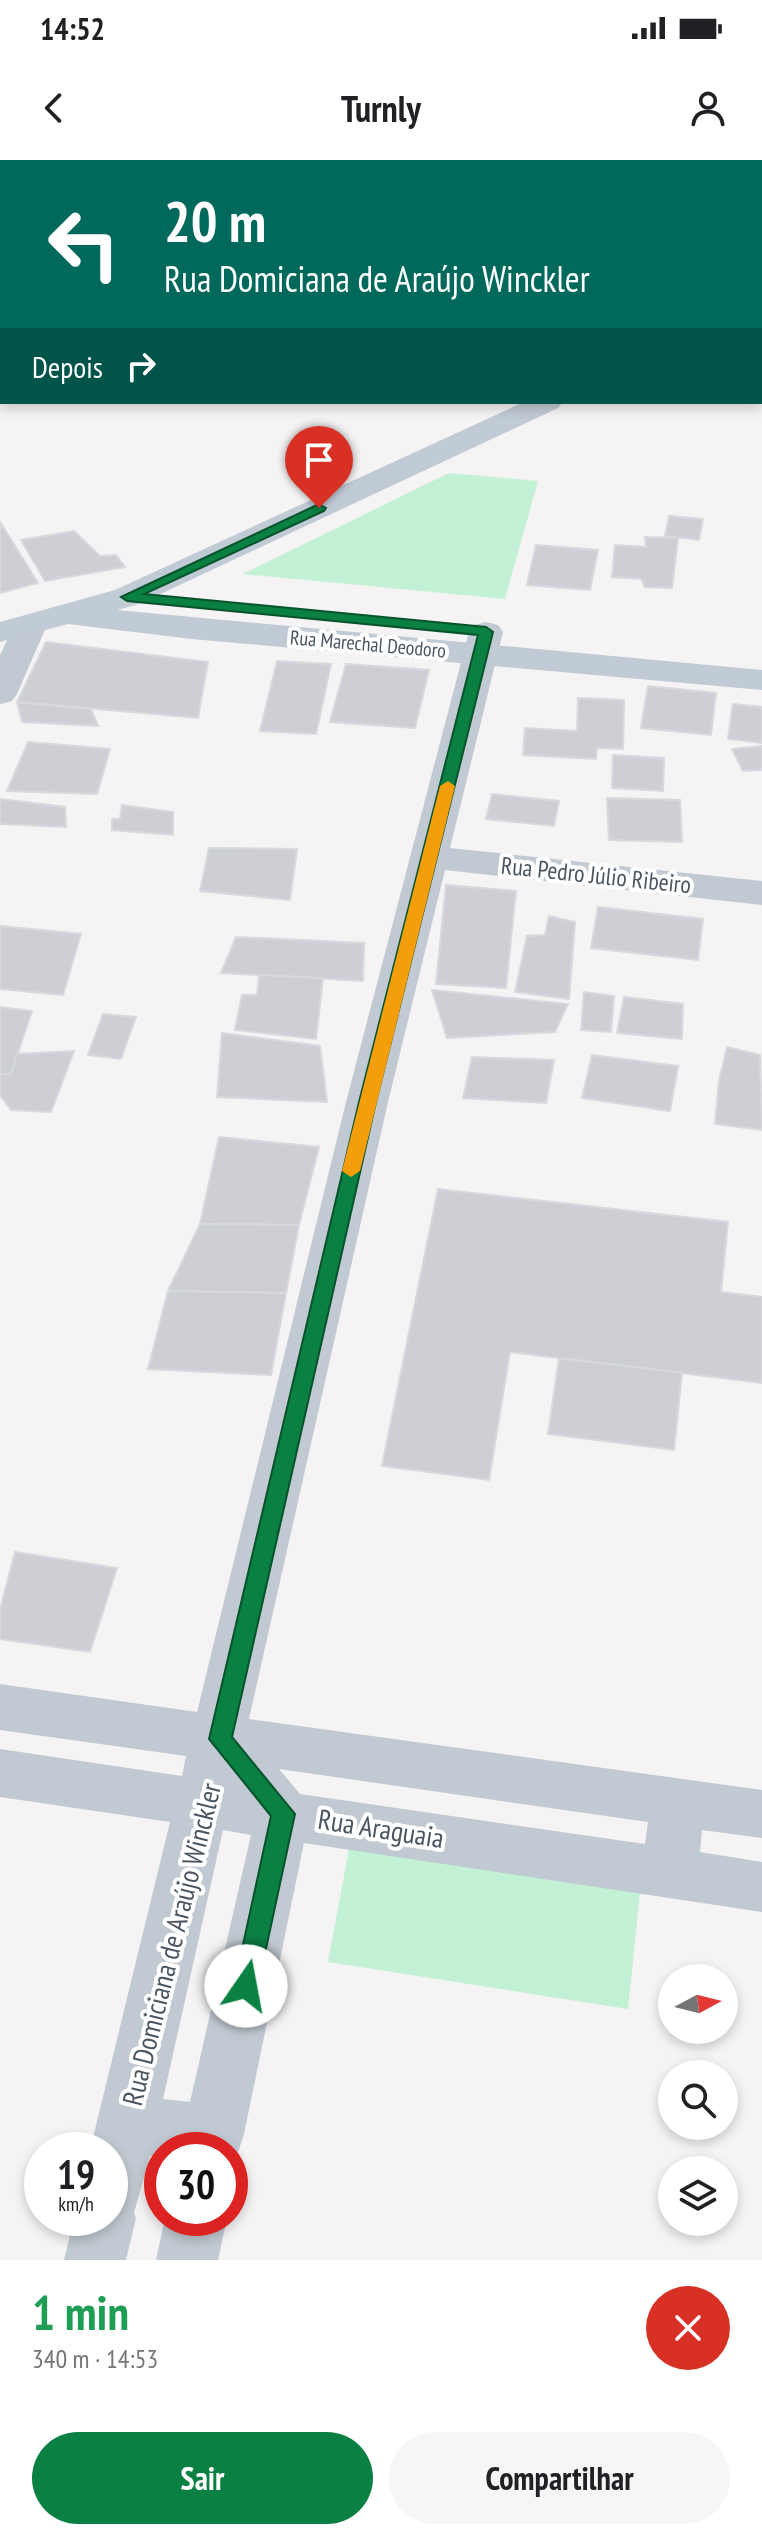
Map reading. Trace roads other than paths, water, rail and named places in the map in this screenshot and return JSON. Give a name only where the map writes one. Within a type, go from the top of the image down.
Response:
[{"type":"street","points":[[0,694],[15,628],[127,597],[544,404]]},
{"type":"street","name":"Rua Marechal Deodoro","points":[[127,597],[484,643],[761,670]]},
{"type":"street","name":"Rua Marechal Deodoro","points":[[69,614],[192,629],[484,643]]},
{"type":"street","name":"Rua Domiciana de Araújo Winckler","points":[[125,2132],[220,1739],[367,1102],[484,643]]},
{"type":"street","name":"Rua Pedro Júlio Ribeiro","points":[[430,857],[762,893]]},
{"type":"street","points":[[0,1707],[762,1814]]},
{"type":"street","name":"Rua Domiciana de Araújo Winckler","points":[[220,1739],[283,1814]]},
{"type":"street","name":"Rua Araguaia","points":[[0,1773],[205,1801],[762,1887]]},
{"type":"street","points":[[670,1873],[677,1802]]},
{"type":"street","points":[[214,2132],[283,1814]]},
{"type":"street","points":[[127,2124],[165,2132]]},
{"type":"street","points":[[95,2260],[101,2236]]},
{"type":"street","points":[[187,2260],[192,2236]]}]
